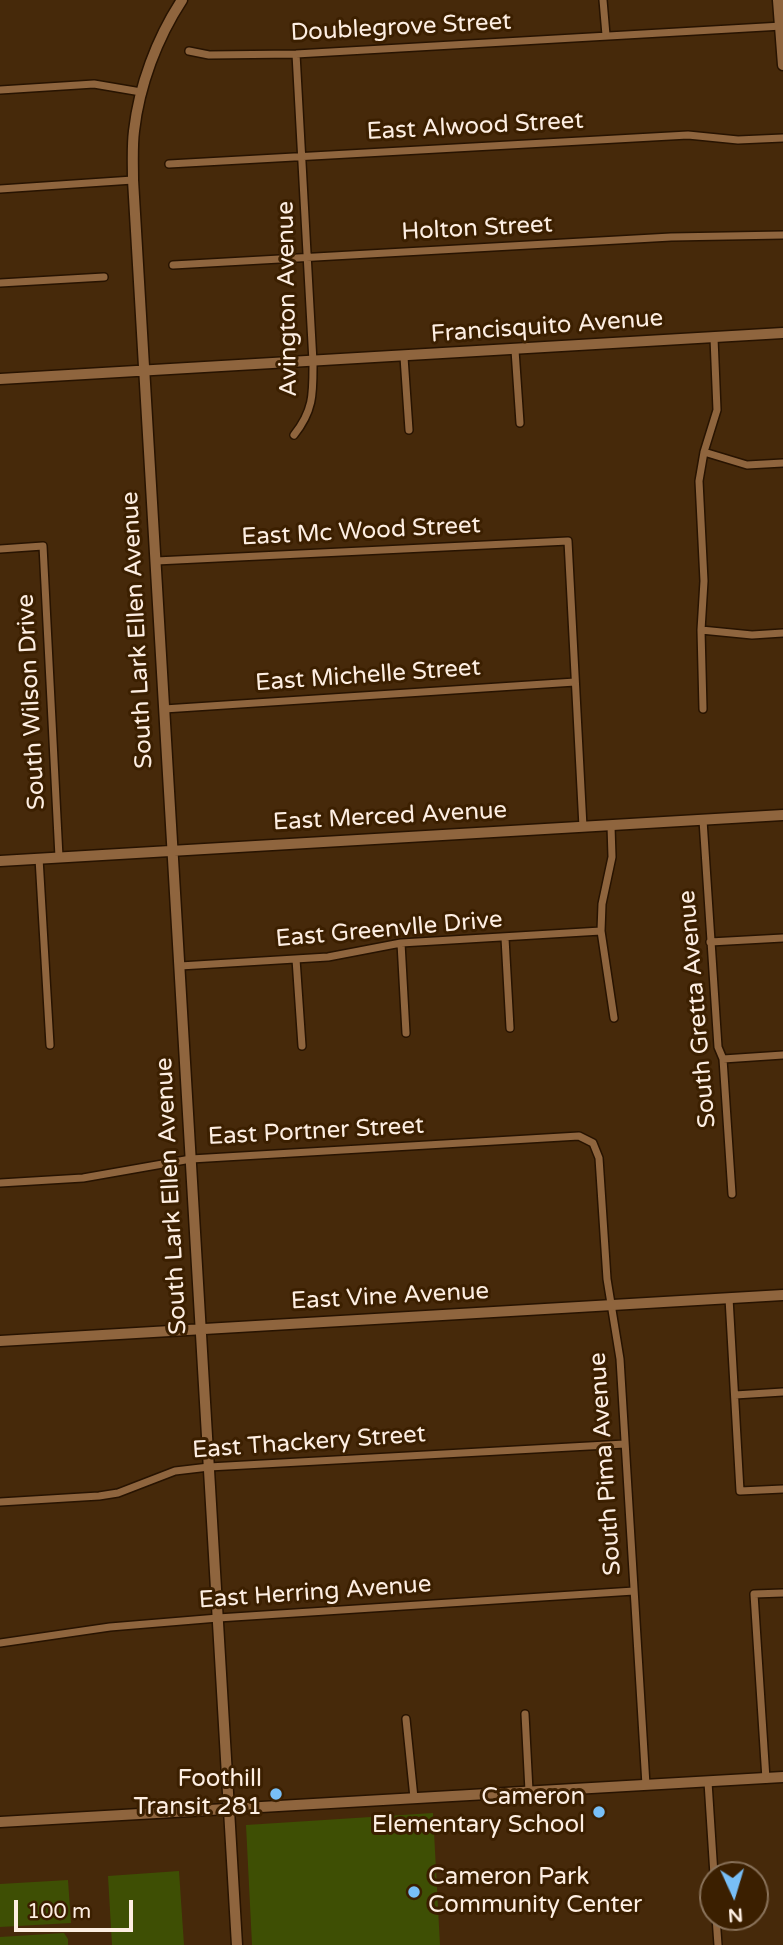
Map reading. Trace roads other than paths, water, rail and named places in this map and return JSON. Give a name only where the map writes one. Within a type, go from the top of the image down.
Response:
[{"type":"street","points":[[0,189],[133,180],[133,134],[141,92],[158,45],[182,0]]},
{"type":"street","points":[[604,0],[606,35]]},
{"type":"street","points":[[778,0],[783,65]]},
{"type":"street","name":"Doublegrove Street","points":[[190,51],[209,55],[296,54],[782,26]]},
{"type":"street","name":"Avington Avenue","points":[[294,435],[306,420],[313,396],[296,54]]},
{"type":"street","points":[[0,90],[94,84],[141,92]]},
{"type":"street","name":"East Alwood Street","points":[[169,164],[688,135],[738,140],[783,138]]},
{"type":"street","name":"South Lark Ellen Avenue","points":[[133,180],[237,1945]]},
{"type":"street","name":"Holton Street","points":[[173,265],[671,237],[783,235]]},
{"type":"street","points":[[0,283],[104,276]]},
{"type":"street","name":"Francisquito Avenue","points":[[0,379],[783,333]]},
{"type":"street","points":[[703,709],[701,630],[704,581],[699,481],[704,452],[717,410],[714,338]]},
{"type":"street","points":[[515,350],[520,423]]},
{"type":"street","points":[[404,357],[409,430]]},
{"type":"street","points":[[704,452],[747,465],[783,463]]},
{"type":"street","name":"East Mc Wood Street","points":[[156,561],[568,541],[575,682]]},
{"type":"street","name":"South Wilson Drive","points":[[0,549],[43,546],[59,857]]},
{"type":"street","points":[[701,630],[752,635],[783,633]]},
{"type":"street","points":[[575,682],[583,827]]},
{"type":"street","name":"East Michelle Street","points":[[164,709],[575,682]]},
{"type":"street","name":"East Merced Avenue","points":[[0,861],[783,815]]},
{"type":"street","name":"South Gretta Avenue","points":[[703,820],[718,1047],[723,1059],[732,1194]]},
{"type":"street","points":[[611,826],[612,857],[602,904],[601,931],[614,1018]]},
{"type":"street","points":[[39,858],[50,1045]]},
{"type":"street","name":"East Greenvlle Drive","points":[[180,966],[328,957],[401,943],[601,931]]},
{"type":"street","points":[[505,938],[510,1028]]},
{"type":"street","points":[[710,942],[783,938]]},
{"type":"street","points":[[401,943],[406,1033]]},
{"type":"street","points":[[296,960],[302,1046]]},
{"type":"street","points":[[723,1059],[783,1055]]},
{"type":"street","name":"East Portner Street","points":[[0,1183],[83,1178],[191,1159],[579,1136],[593,1143]]},
{"type":"street","name":"South Pima Avenue","points":[[593,1143],[599,1158],[607,1279],[620,1359],[646,1785]]},
{"type":"street","name":"East Vine Avenue","points":[[0,1341],[783,1295]]},
{"type":"street","points":[[729,1298],[740,1491],[783,1489]]},
{"type":"street","points":[[735,1395],[783,1392]]},
{"type":"street","name":"East Thackery Street","points":[[0,1502],[118,1493],[175,1471],[209,1467],[625,1444]]},
{"type":"street","name":"East Herring Avenue","points":[[0,1643],[110,1627],[634,1591]]},
{"type":"street","points":[[766,1779],[754,1594],[783,1593]]},
{"type":"street","points":[[526,1714],[529,1791]]},
{"type":"street","points":[[405,1719],[410,1740],[414,1798]]},
{"type":"street","points":[[0,1822],[783,1777]]},
{"type":"street","points":[[708,1782],[713,1861]]},
{"type":"place","name":"Foothill Transit 281","points":[[276,1794]]},
{"type":"place","name":"Cameron Elementary School","points":[[599,1812]]},
{"type":"place","name":"Cameron Park Community Center","points":[[414,1892]]}]
